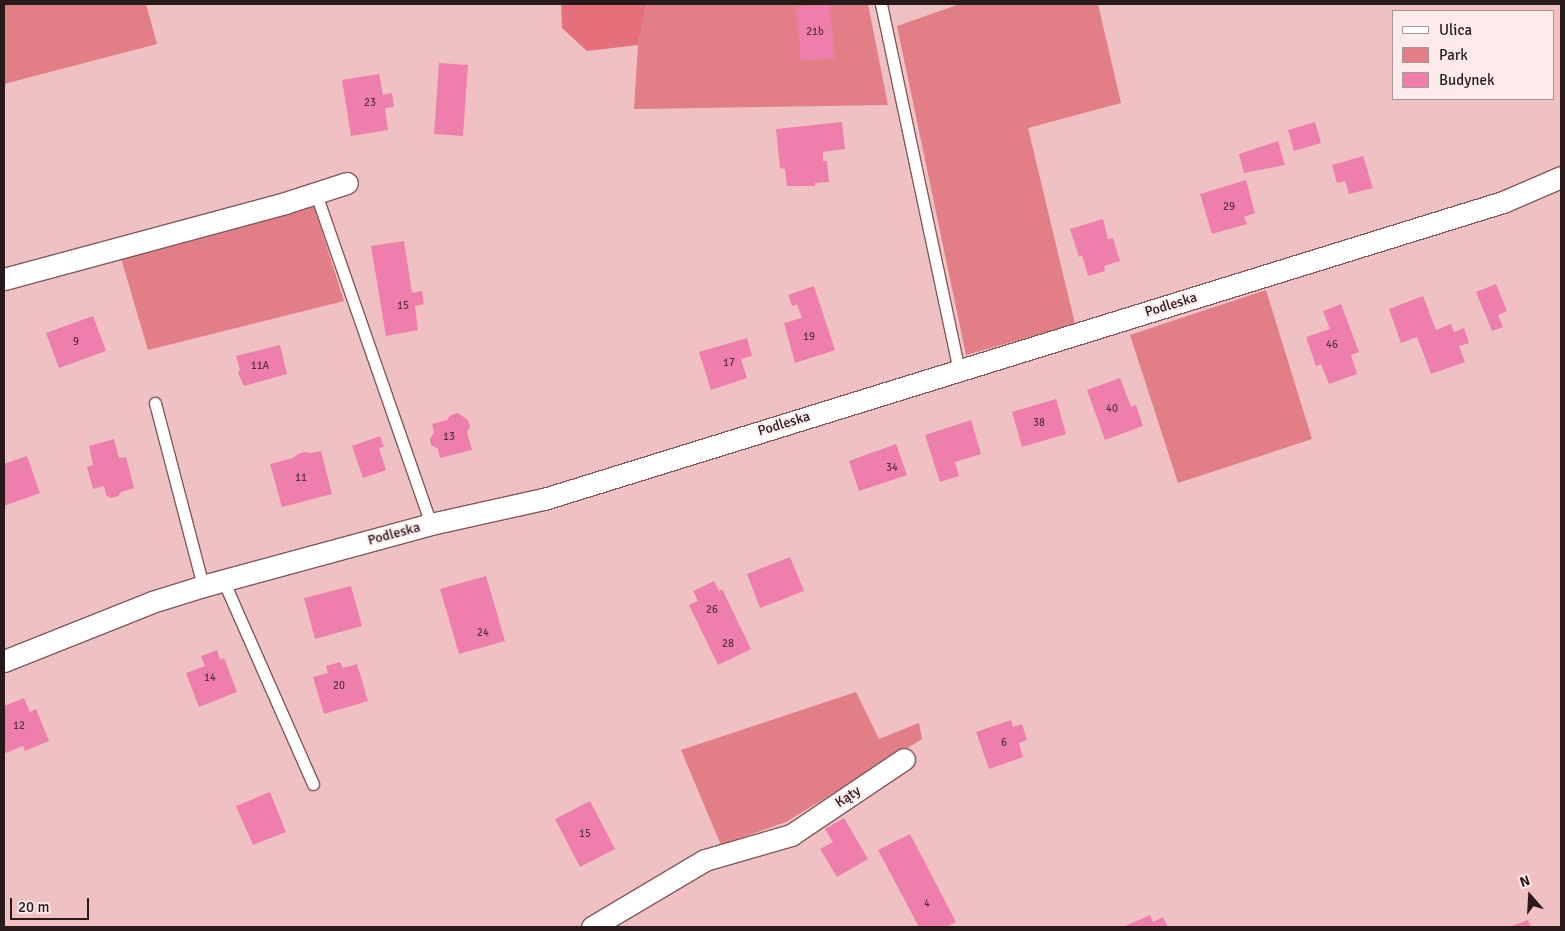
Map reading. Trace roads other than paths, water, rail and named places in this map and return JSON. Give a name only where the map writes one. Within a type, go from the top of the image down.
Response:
[{"type":"street","name":"Podleska","points":[[4,661],[152,602],[203,586],[431,524],[544,499],[1503,202],[1561,177]]},
{"type":"street","points":[[4,279],[347,184]]},
{"type":"street","name":"Kąty","points":[[592,927],[705,860],[791,835],[904,759]]},
{"type":"lane","points":[[881,4],[959,371]]},
{"type":"lane","points":[[316,194],[431,524]]},
{"type":"lane","points":[[155,402],[203,586]]},
{"type":"lane","points":[[224,580],[312,784]]}]
